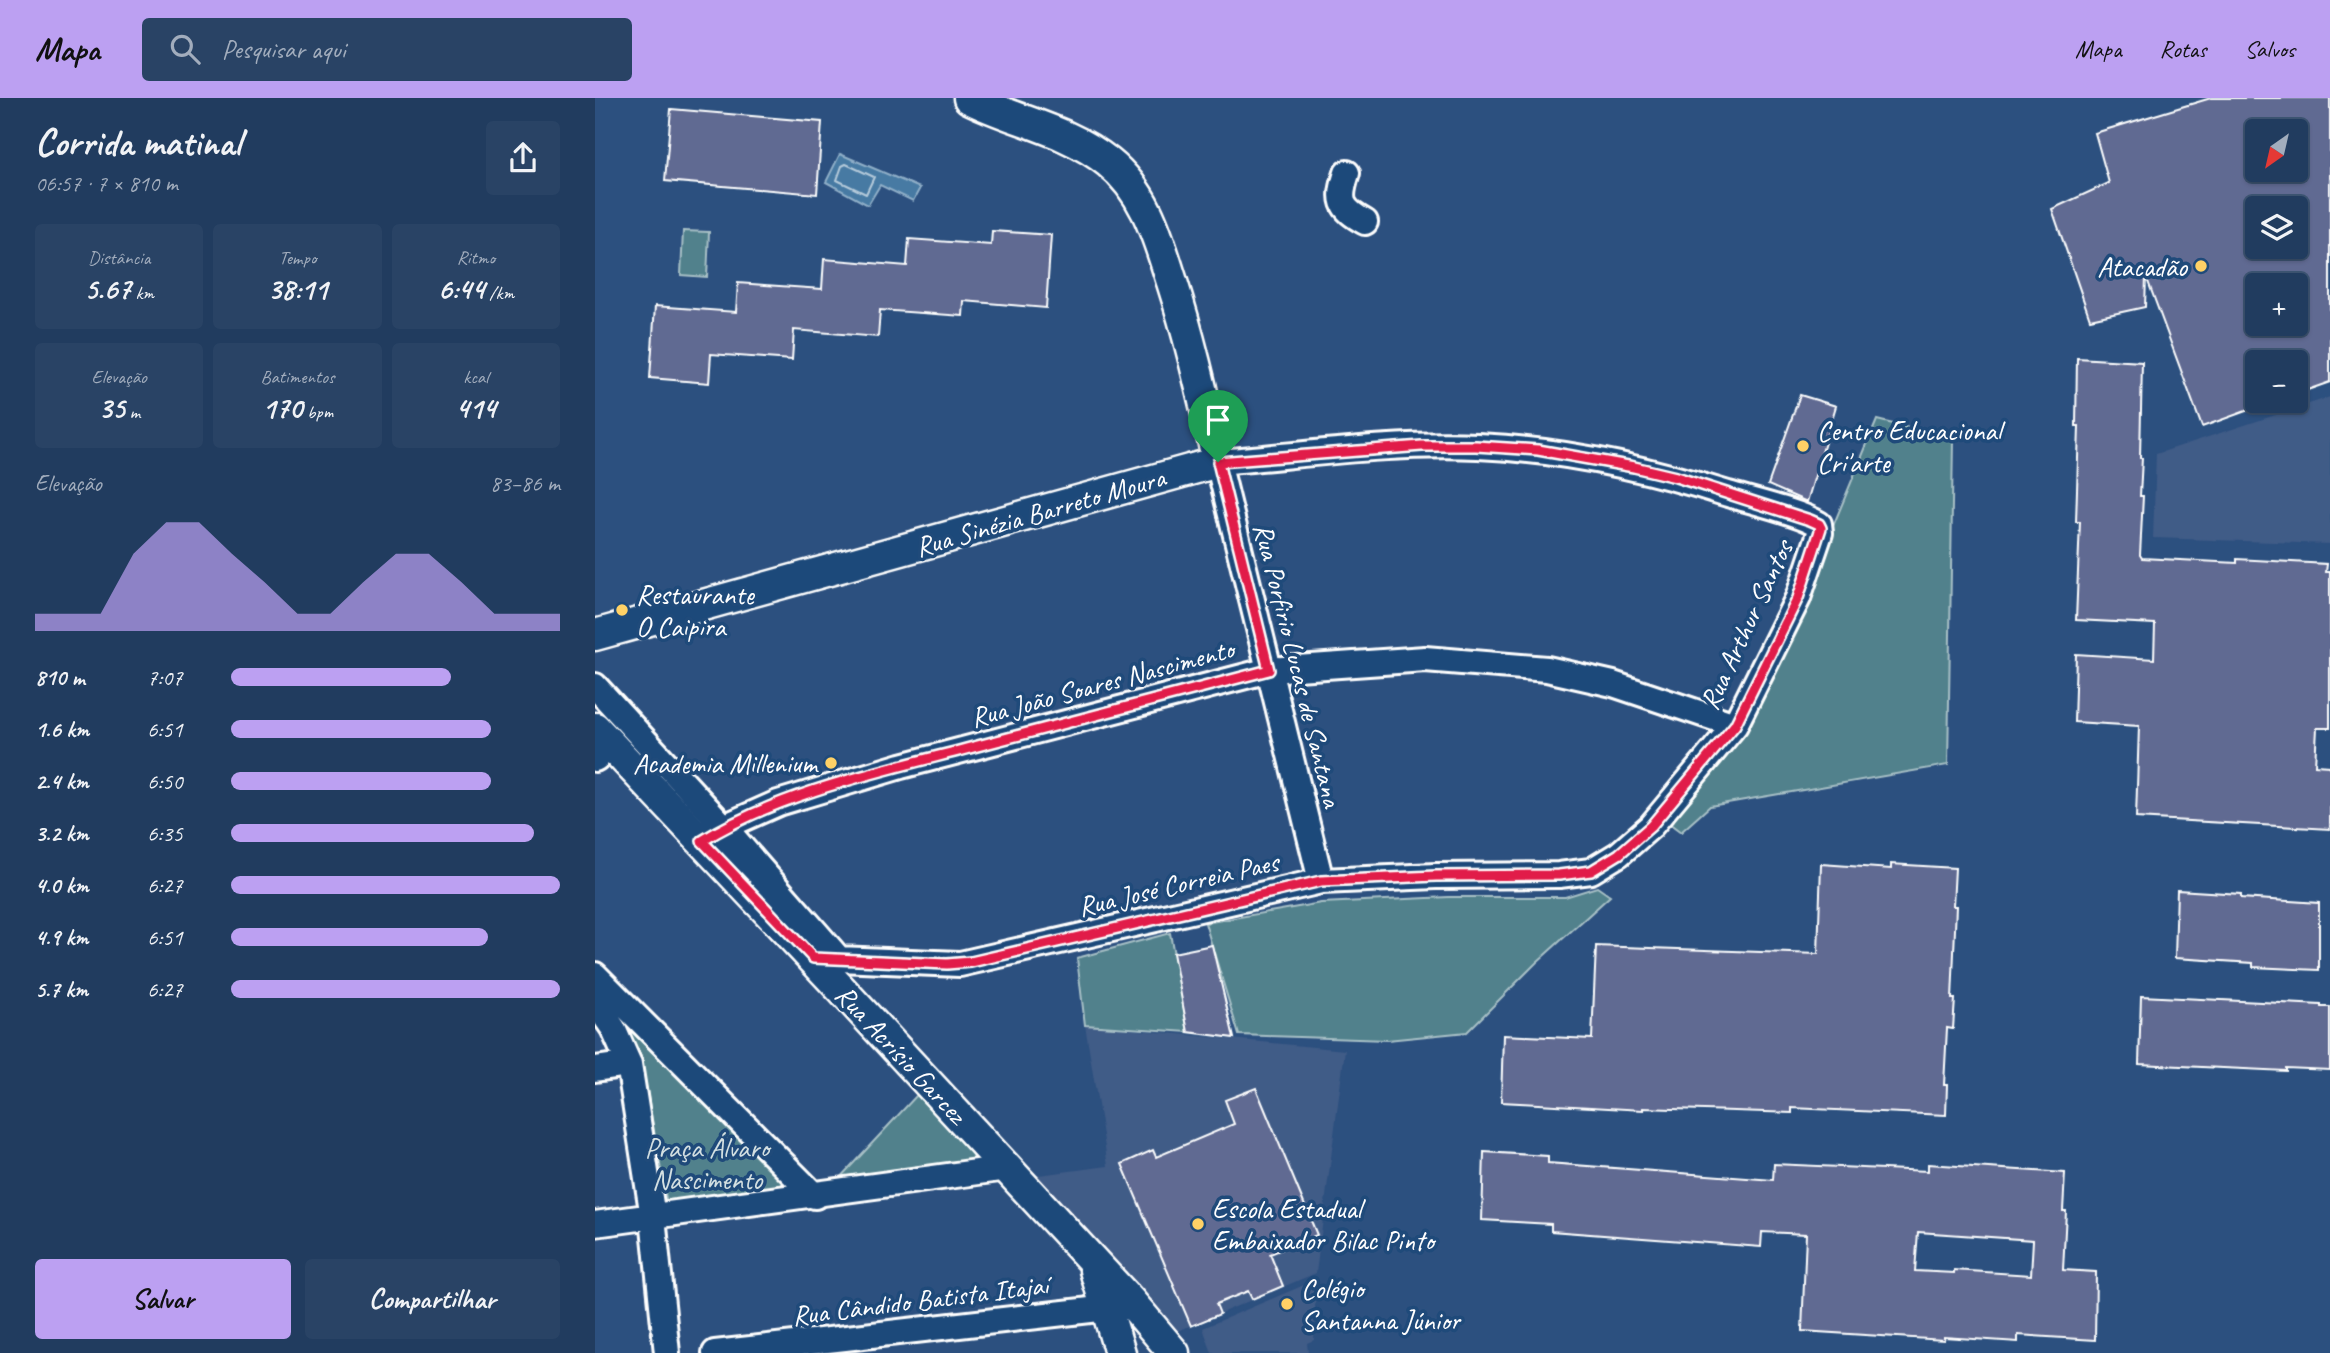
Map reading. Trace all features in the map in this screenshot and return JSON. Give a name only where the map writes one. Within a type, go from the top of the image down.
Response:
[{"type":"street","points":[[969,98],[1068,136],[1110,163],[1139,196],[1154,226],[1190,337],[1218,462]]},
{"type":"street","points":[[1347,173],[1341,198],[1347,212],[1365,222]]},
{"type":"street","name":"Rua Sinézia Barreto Moura","points":[[595,635],[1218,462],[1422,446],[1538,450],[1676,477],[1819,524]]},
{"type":"street","name":"Rua Porfirio Lucas de Santana","points":[[1218,462],[1321,881]]},
{"type":"street","name":"Rua Arthur Santos","points":[[1559,875],[1591,871],[1619,854],[1651,826],[1735,725],[1798,598],[1820,533],[1819,524]]},
{"type":"street","name":"Rua João Soares Nascimento","points":[[713,834],[778,803],[901,766],[1269,670],[1425,660],[1547,669],[1612,684],[1735,725]]},
{"type":"street","points":[[595,686],[713,834]]},
{"type":"street","name":"Rua Acrísio Garcez","points":[[601,744],[713,834],[826,959],[1007,1168],[1091,1259],[1119,1305]]},
{"type":"street","name":"Rua José Correia Paes","points":[[826,959],[947,964],[971,962],[1321,881],[1436,876],[1559,875]]},
{"type":"street","points":[[595,975],[815,1196]]},
{"type":"street","points":[[595,1002],[613,1028],[629,1064],[653,1217],[667,1353]]},
{"type":"street","points":[[595,1069],[629,1064]]},
{"type":"street","points":[[595,1224],[1007,1168]]},
{"type":"street","points":[[1119,1305],[1120,1353]]},
{"type":"street","points":[[1119,1305],[1174,1353]]},
{"type":"street","name":"Rua Cândido Batista Itajaí","points":[[715,1353],[1119,1305]]},
{"type":"shaded area","points":[[2330,397],[2330,544],[2153,538],[2156,454],[2281,413],[2308,413],[2308,404]]},
{"type":"shaded area","name":"Escola Estadual Embaixador Bilac Pinto","points":[[1085,1025],[1345,1050],[1316,1273],[1173,1333],[1031,1176],[1108,1166]]},
{"type":"shaded area","name":"Colégio Santanna Júnior","points":[[1316,1280],[1314,1340],[1307,1343],[1308,1353],[1212,1353],[1203,1328]]},
{"type":"green space","points":[[683,231],[709,232],[707,277],[681,275]]},
{"type":"green space","points":[[1877,420],[1953,439],[1948,765],[1710,806],[1681,832],[1669,823],[1713,773],[1756,712]]},
{"type":"green space","points":[[1597,887],[1610,896],[1537,962],[1467,1032],[1387,1040],[1239,1035],[1205,923],[1321,903],[1449,897],[1565,897]]},
{"type":"green space","points":[[1170,933],[1188,1032],[1085,1025],[1077,958]]},
{"type":"green space","name":"Praça Álvaro Nascimento","points":[[595,981],[806,1199],[669,1216],[644,1074]]},
{"type":"green space","points":[[917,1095],[984,1165],[836,1182]]},
{"type":"water","points":[[840,154],[920,188],[913,201],[880,185],[868,205],[826,182]]},
{"type":"building","name":"Atacadão","points":[[2211,98],[2330,98],[2330,382],[2308,390],[2308,350],[2245,350],[2245,411],[2202,427],[2146,276],[2145,307],[2090,319],[2052,209],[2109,183],[2095,133]]},
{"type":"building","points":[[671,109],[822,122],[817,194],[665,181]]},
{"type":"building","points":[[992,231],[1051,235],[1046,308],[964,301],[963,316],[880,310],[878,337],[794,330],[792,360],[711,354],[709,383],[650,378],[655,306],[736,312],[738,283],[822,289],[824,259],[907,266],[909,239],[991,245]]},
{"type":"building","points":[[2077,358],[2142,362],[2142,558],[2327,564],[2326,572],[2330,572],[2330,728],[2317,728],[2315,765],[2330,766],[2330,829],[2136,818],[2139,726],[2074,722],[2076,654],[2154,659],[2155,624],[2076,620],[2080,522],[2076,522],[2079,426],[2076,426]]},
{"type":"building","name":"Centro Educacional Cri'arte","points":[[1800,395],[1836,406],[1807,502],[1768,485]]},
{"type":"building","points":[[1821,864],[1891,869],[1891,864],[1955,868],[1952,999],[1955,999],[1953,1029],[1947,1028],[1944,1085],[1947,1085],[1946,1115],[1792,1108],[1792,1113],[1643,1110],[1501,1102],[1503,1035],[1592,1039],[1596,946],[1818,954]]},
{"type":"building","points":[[2177,890],[2241,894],[2241,898],[2319,903],[2319,970],[2253,967],[2253,963],[2175,958]]},
{"type":"building","points":[[1212,945],[1234,1038],[1188,1032],[1173,953]]},
{"type":"building","points":[[2141,996],[2330,1007],[2330,1070],[2286,1068],[2286,1071],[2139,1064]]},
{"type":"building","points":[[1256,1088],[1317,1235],[1270,1254],[1283,1286],[1252,1299],[1248,1291],[1216,1304],[1220,1314],[1191,1326],[1122,1164],[1153,1150],[1156,1157],[1234,1124],[1225,1100]]},
{"type":"building","points":[[1484,1152],[1548,1156],[1548,1163],[1773,1180],[1774,1164],[1928,1171],[1928,1164],[2065,1173],[2063,1270],[2096,1272],[2095,1340],[2018,1335],[2018,1342],[1944,1337],[1944,1340],[1802,1331],[1806,1234],[1762,1232],[1761,1247],[1551,1231],[1551,1224],[1482,1220]],"holes":[[[1918,1232],[2033,1240],[2031,1275],[1954,1270],[1954,1273],[1915,1271]]]},
{"type":"place","name":"Atacadão","points":[[2201,266]]},
{"type":"place","name":"Centro Educacional Cri'arte","points":[[1803,446]]},
{"type":"place","name":"Restaurante O Caipira","points":[[622,610]]},
{"type":"place","name":"Academia Millenium","points":[[831,763]]},
{"type":"place","name":"Escola Estadual Embaixador Bilac Pinto","points":[[1198,1224]]},
{"type":"place","name":"Colégio Santanna Júnior","points":[[1287,1304]]},
{"type":"route","points":[[1422,446],[1538,450],[1676,477],[1815,521],[1821,528],[1798,598],[1735,725],[1651,826],[1619,854],[1591,871],[1559,875],[1436,876],[1321,881],[960,964],[813,958],[702,841],[725,827],[778,803],[901,766],[1269,670],[1218,462],[1422,446]]}]
